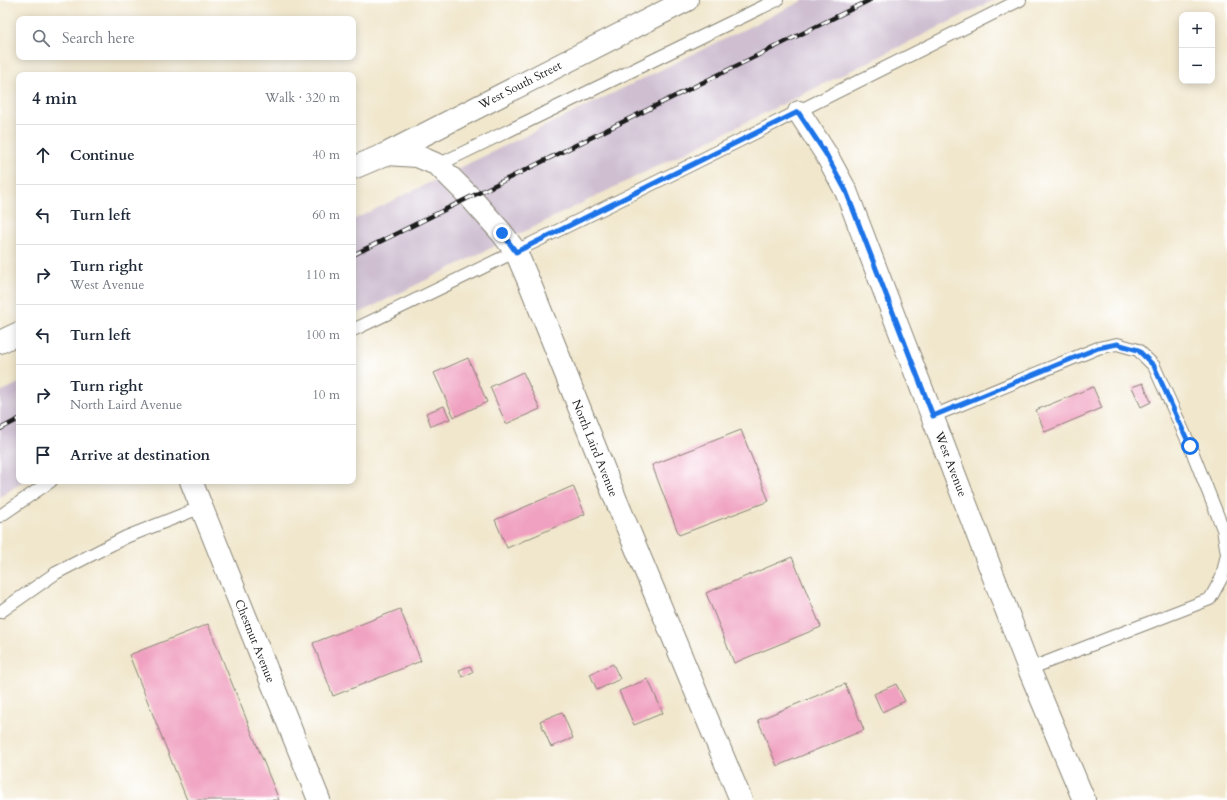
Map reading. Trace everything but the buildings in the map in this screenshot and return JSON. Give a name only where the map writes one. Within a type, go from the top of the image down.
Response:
[{"type":"street","name":"West South Street","points":[[356,167],[386,154],[687,0]]},
{"type":"street","name":"West Avenue","points":[[798,112],[826,154],[846,191],[1029,669],[1084,800]]},
{"type":"street","name":"North Laird Avenue","points":[[386,154],[417,156],[438,165],[470,197],[502,233],[516,252],[616,500],[741,800]]},
{"type":"street","points":[[0,342],[16,334]]},
{"type":"street","name":"Chestnut Avenue","points":[[192,484],[319,800]]},
{"type":"lane","points":[[438,165],[777,0]]},
{"type":"lane","points":[[356,329],[516,252],[1020,0]]},
{"type":"lane","points":[[933,416],[1098,348],[1117,344],[1138,350],[1154,366],[1190,446],[1223,529],[1227,554],[1222,577],[1210,598],[1029,669]]},
{"type":"lane","points":[[0,516],[47,484]]},
{"type":"lane","points":[[0,612],[56,573],[126,537],[202,507]]},
{"type":"shaded area","points":[[804,0],[994,0],[356,315],[356,219]]},
{"type":"shaded area","points":[[16,384],[16,484],[20,484],[0,497],[0,392]]},
{"type":"railway","points":[[356,254],[870,0]]},
{"type":"railway","points":[[0,429],[16,421]]},
{"type":"route","points":[[502,233],[516,252],[798,112],[826,154],[846,191],[933,416],[1098,348],[1117,344],[1138,350],[1154,366],[1190,446]]}]
